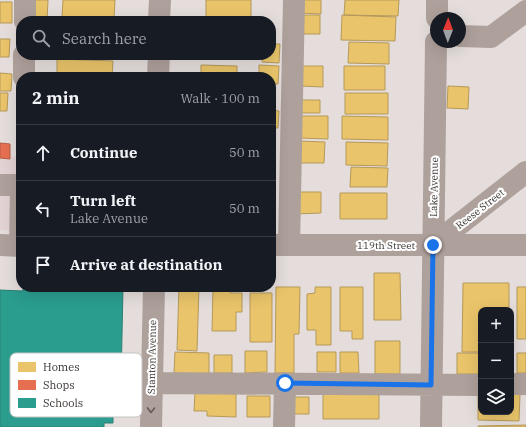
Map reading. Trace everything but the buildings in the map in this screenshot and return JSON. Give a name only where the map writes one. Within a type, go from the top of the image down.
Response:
[{"type":"street","points":[[25,0],[25,16]]},
{"type":"street","points":[[159,16],[160,0]]},
{"type":"street","points":[[280,245],[294,0]]},
{"type":"street","points":[[437,0],[437,12]]},
{"type":"street","points":[[466,36],[491,37],[526,11]]},
{"type":"street","name":"Lake Avenue","points":[[431,427],[436,48]]},
{"type":"street","points":[[24,60],[24,72]]},
{"type":"street","points":[[158,60],[158,72]]},
{"type":"street","name":"Reese Street","points":[[433,245],[526,172]]},
{"type":"street","points":[[0,186],[16,186]]},
{"type":"street","points":[[14,246],[16,229]]},
{"type":"street","name":"119th Street","points":[[280,245],[526,245]]},
{"type":"street","name":"Stanton Avenue","points":[[151,427],[154,292]]},
{"type":"street","points":[[152,383],[478,385]]},
{"type":"street","points":[[284,427],[285,383]]},
{"type":"street","points":[[514,384],[526,384]]},
{"type":"shaded area","points":[[0,156],[16,157],[16,230],[0,230]]},
{"type":"route","points":[[285,383],[431,385],[433,245]]}]
